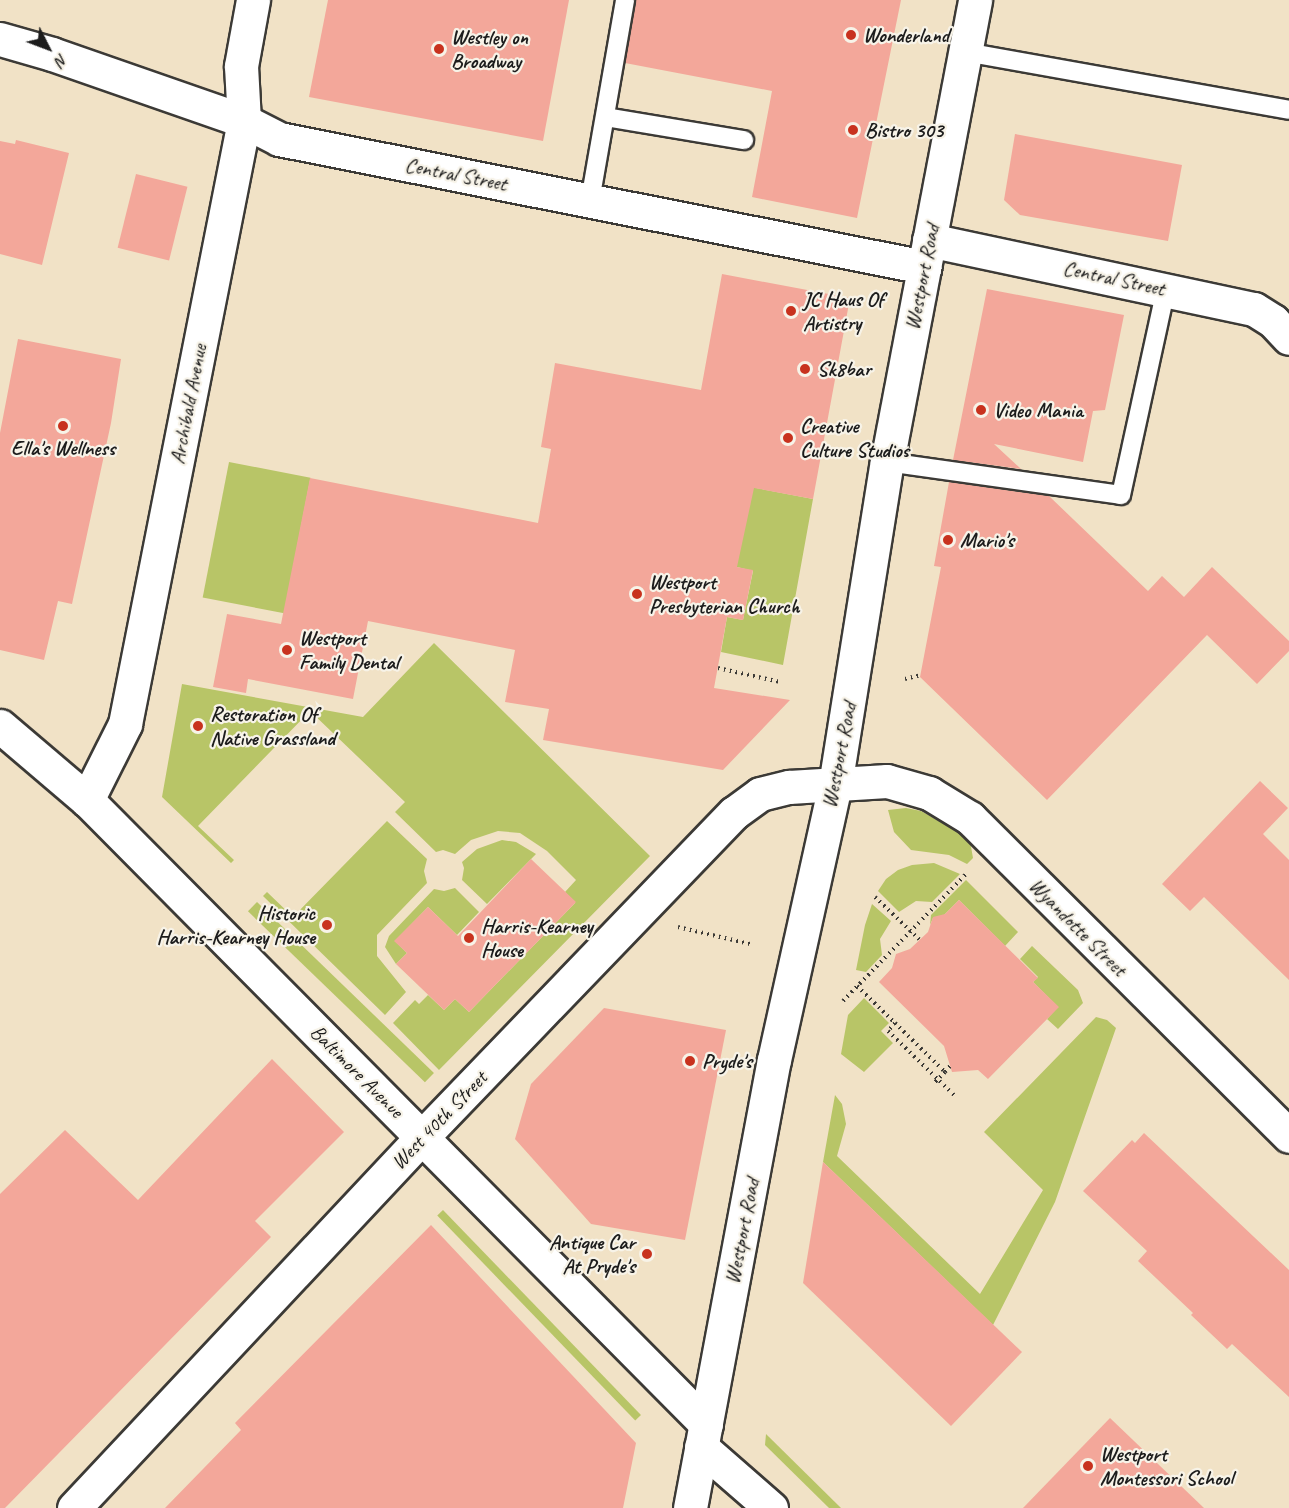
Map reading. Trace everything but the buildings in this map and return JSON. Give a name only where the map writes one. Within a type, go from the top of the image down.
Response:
[{"type":"street","name":"Archibald Avenue","points":[[87,800],[125,724],[244,121],[241,66],[253,0]]},
{"type":"street","name":"Westport Road","points":[[690,1508],[774,1060],[835,785],[887,462],[975,0]]},
{"type":"street","name":"Central Street","points":[[0,39],[52,54],[244,121],[279,139],[590,201],[1166,289],[1254,309],[1284,321]]},
{"type":"street","name":"Baltimore Avenue","points":[[0,726],[87,800],[422,1137],[771,1508]]},
{"type":"street","name":"Wyandotte Street","points":[[835,785],[887,781],[928,793],[970,818],[1289,1136]]},
{"type":"street","name":"West 40th Street","points":[[74,1508],[422,1137],[734,813],[760,794],[789,787],[835,785]]},
{"type":"lane","points":[[590,201],[625,0]]},
{"type":"lane","points":[[965,52],[1289,110]]},
{"type":"lane","points":[[606,117],[744,140]]},
{"type":"lane","points":[[887,462],[1121,495],[1166,289]]},
{"type":"path","points":[[718,668],[780,682]]},
{"type":"path","points":[[905,680],[921,675]]},
{"type":"path","points":[[843,1001],[967,873]]},
{"type":"path","points":[[875,897],[920,940]]},
{"type":"path","points":[[672,925],[750,944]]},
{"type":"path","points":[[857,986],[945,1072]]},
{"type":"path","points":[[895,1023],[888,1030],[936,1081],[956,1097]]},
{"type":"path","points":[[936,1081],[950,1066]]},
{"type":"green space","points":[[229,462],[310,478],[284,613],[203,597]]},
{"type":"green space","points":[[642,466],[813,499],[783,665],[721,652],[727,617],[743,620],[753,571],[737,567]]},
{"type":"green space","points":[[434,643],[650,856],[439,1070],[393,1023],[415,1000],[419,1004],[428,995],[444,1010],[455,999],[469,1012],[575,903],[565,892],[576,880],[547,851],[520,833],[498,831],[471,840],[455,854],[443,850],[436,852],[395,812],[405,802],[310,711],[198,826],[234,860],[231,863],[162,797],[182,684],[363,717]]},
{"type":"green space","points":[[906,808],[921,811],[962,834],[970,841],[973,858],[967,864],[949,855],[911,850],[894,832],[888,810]]},
{"type":"green space","points":[[387,821],[427,859],[424,871],[427,883],[377,935],[377,956],[406,992],[385,1015],[263,896],[267,892],[293,917]]},
{"type":"green space","points":[[502,840],[516,842],[536,854],[487,904],[462,880],[464,868],[462,862],[477,849]]},
{"type":"green space","points":[[934,863],[960,874],[932,902],[916,901],[899,912],[878,891],[886,879],[898,870],[912,865]]},
{"type":"green space","points":[[966,880],[1018,932],[1005,946],[959,900],[944,915],[933,918],[930,925],[931,915]]},
{"type":"green space","points":[[455,888],[479,912],[457,935],[428,907],[395,941],[407,953],[396,964],[385,947],[389,936],[434,889],[444,891]]},
{"type":"green space","points":[[257,902],[434,1073],[425,1082],[248,911]]},
{"type":"green space","points":[[872,904],[891,921],[880,939],[882,955],[866,972],[856,970],[865,925]]},
{"type":"green space","points":[[1032,946],[1078,990],[1083,1003],[1058,1029],[1047,1019],[1058,1007],[1033,982],[1038,977],[1020,959]]},
{"type":"green space","points":[[864,998],[889,1023],[881,1031],[893,1043],[864,1072],[841,1054],[848,1015]]},
{"type":"green space","points":[[1096,1017],[1107,1020],[1116,1028],[1055,1202],[993,1325],[823,1162],[835,1095],[842,1104],[846,1124],[837,1156],[980,1294],[1043,1190],[984,1132]]},
{"type":"green space","points":[[443,1210],[641,1415],[635,1421],[437,1216]]},
{"type":"green space","points":[[766,1434],[841,1508],[829,1508],[765,1445]]},
{"type":"place","name":"Wonderland","points":[[851,35]]},
{"type":"place","name":"Westley on Broadway","points":[[439,49]]},
{"type":"place","name":"Bistro 303","points":[[853,130]]},
{"type":"place","name":"JC Haus Of Artistry","points":[[791,311]]},
{"type":"place","name":"Sk8bar","points":[[805,369]]},
{"type":"place","name":"Video Mania","points":[[981,410]]},
{"type":"place","name":"Ella's Wellness","points":[[63,426]]},
{"type":"place","name":"Creative Culture Studios","points":[[788,438]]},
{"type":"place","name":"Mario's","points":[[948,540]]},
{"type":"place","name":"Westport Presbyterian Church","points":[[637,594]]},
{"type":"place","name":"Westport Family Dental","points":[[287,650]]},
{"type":"place","name":"Restoration Of Native Grassland","points":[[198,726]]},
{"type":"place","name":"Historic Harris-Kearney House","points":[[327,925]]},
{"type":"place","name":"Harris-Kearney House","points":[[469,938]]},
{"type":"place","name":"Pryde's","points":[[690,1061]]},
{"type":"place","name":"Antique Car At Pryde's","points":[[647,1254]]},
{"type":"place","name":"Westport Montessori School","points":[[1088,1466]]}]
